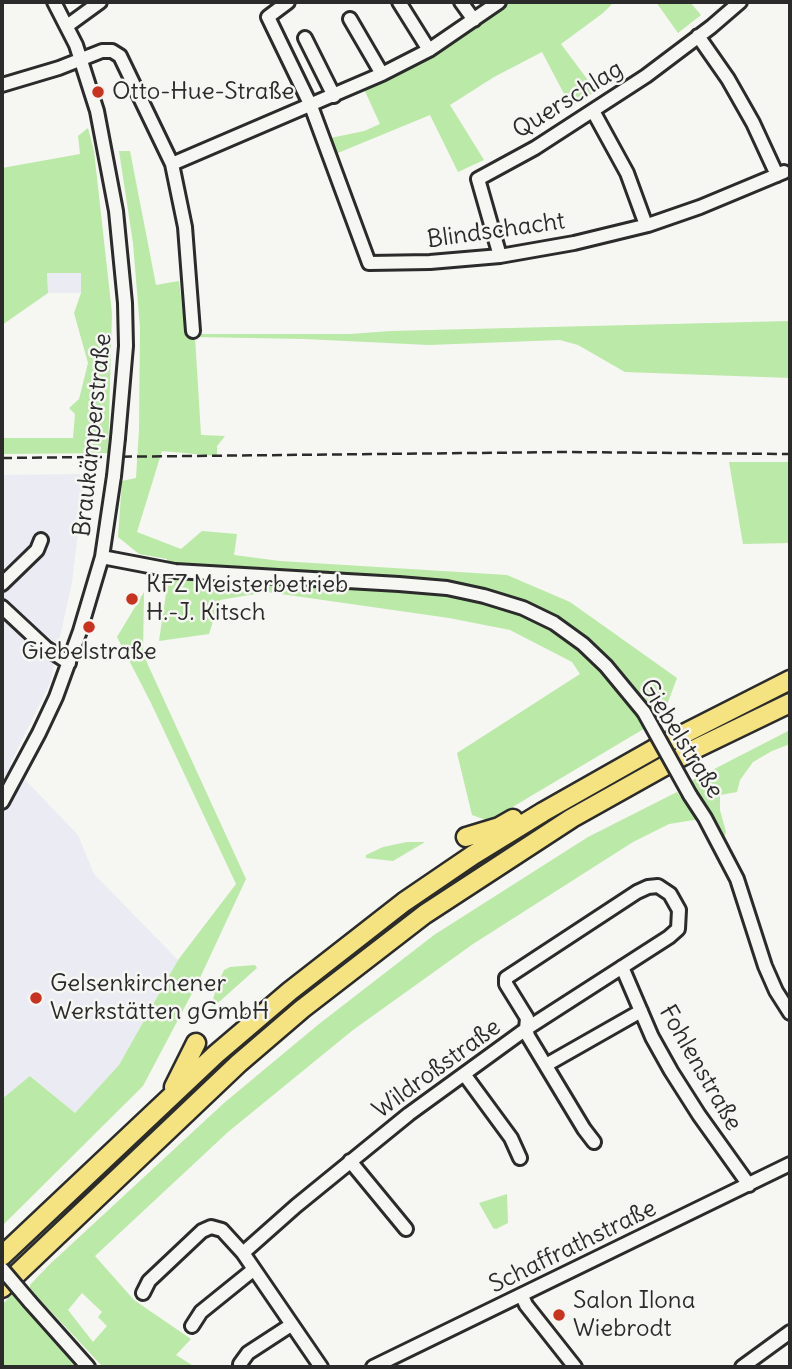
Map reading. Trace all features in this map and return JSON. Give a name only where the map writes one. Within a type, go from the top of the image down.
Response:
[{"type":"highway","points":[[2,1256],[169,1098],[290,991],[346,946],[473,855],[543,812],[670,741],[790,680]]},
{"type":"highway","points":[[2,1288],[239,1063],[302,1009],[425,914],[572,818],[697,748],[790,703]]},
{"type":"highway","points":[[467,837],[499,827],[519,816],[543,812]]},
{"type":"highway","points":[[169,1098],[196,1043]]},
{"type":"street","name":"Braukämperstraße","points":[[2,802],[39,733],[69,663],[102,557],[114,476],[126,346],[121,256],[108,163],[97,111],[76,45],[54,2]]},
{"type":"street","points":[[67,26],[100,2]]},
{"type":"street","points":[[288,2],[268,17],[311,106]]},
{"type":"street","points":[[399,2],[429,50]]},
{"type":"street","points":[[461,2],[474,20]]},
{"type":"street","points":[[172,164],[382,74],[429,50],[499,2]]},
{"type":"street","name":"Querschlag","points":[[500,256],[478,178],[535,148],[646,76],[740,2]]},
{"type":"street","points":[[350,19],[382,74]]},
{"type":"street","name":"Blindschacht","points":[[311,106],[369,263],[430,262],[500,256],[574,243],[646,225],[781,174],[728,79],[698,36]]},
{"type":"street","points":[[305,38],[334,96]]},
{"type":"street","points":[[2,85],[59,68],[102,51],[112,51],[120,56],[172,164],[185,227],[193,331]]},
{"type":"street","points":[[593,111],[627,173],[646,225]]},
{"type":"street","name":"Braukämperstraße","points":[[2,583],[37,550],[41,540]]},
{"type":"street","name":"Giebelstraße","points":[[102,557],[175,571],[447,589],[484,596],[523,608],[554,623],[583,644],[606,666],[644,712],[733,871],[743,894],[765,966],[790,1013]]},
{"type":"street","points":[[2,607],[46,649],[69,663]]},
{"type":"street","name":"Wildroßstraße","points":[[243,1253],[350,1161],[464,1074],[526,1029],[669,937],[678,929],[679,910],[670,894],[658,886],[648,887],[511,972],[506,978],[506,984],[527,1018],[526,1029]]},
{"type":"street","name":"Fohlenstraße","points":[[622,967],[671,1071],[749,1185]]},
{"type":"street","points":[[546,1065],[641,1011]]},
{"type":"street","points":[[526,1029],[594,1142]]},
{"type":"street","points":[[464,1074],[511,1138],[520,1158]]},
{"type":"street","points":[[350,1161],[406,1229]]},
{"type":"street","name":"Schaffrathstraße","points":[[373,1367],[790,1164]]},
{"type":"street","points":[[143,1293],[149,1280],[202,1231],[211,1227],[222,1230],[243,1253],[321,1367]]},
{"type":"street","points":[[2,1269],[88,1367]]},
{"type":"street","points":[[192,1326],[201,1312],[253,1270]]},
{"type":"street","points":[[522,1296],[526,1305],[575,1367]]},
{"type":"street","points":[[240,1364],[248,1353],[291,1325]]},
{"type":"street","points":[[742,1367],[790,1332]]},
{"type":"shaded area","points":[[47,273],[81,273],[81,293],[48,293]]},
{"type":"shaded area","points":[[80,474],[84,484],[72,582],[50,683],[10,764],[78,835],[94,874],[178,960],[119,1065],[75,1113],[31,1076],[2,1099],[2,475]]},
{"type":"green space","points":[[505,2],[614,2],[561,44],[596,91],[571,107],[542,52],[494,77],[450,105],[484,160],[458,172],[430,115],[333,155],[326,139],[364,131],[380,124],[363,87],[462,34]]},
{"type":"green space","points":[[656,2],[690,2],[701,15],[678,33]]},
{"type":"green space","points":[[88,128],[94,151],[112,313],[108,453],[2,454],[2,438],[73,438],[75,414],[69,408],[79,399],[88,363],[74,313],[81,293],[81,273],[47,273],[48,293],[2,325],[2,168],[80,154],[78,136]]},
{"type":"green space","points":[[119,151],[130,151],[156,285],[179,281],[186,336],[790,321],[790,378],[625,372],[578,345],[560,340],[429,345],[195,337],[201,435],[225,436],[217,446],[217,456],[162,451],[137,532],[181,549],[202,531],[237,534],[234,555],[280,561],[507,575],[570,602],[677,678],[662,718],[489,821],[472,815],[457,753],[580,674],[572,662],[510,630],[449,618],[267,592],[220,600],[209,634],[159,641],[167,587],[167,559],[139,554],[118,537],[122,481],[136,478],[140,328],[133,243]]},
{"type":"green space","points":[[729,462],[790,462],[790,543],[743,544]]},
{"type":"green space","points":[[144,592],[143,654],[246,879],[199,980],[143,1086],[2,1226],[2,1099],[30,1076],[75,1113],[119,1065],[178,960],[236,884],[117,637]]},
{"type":"green space","points":[[790,730],[790,744],[753,762],[740,780],[737,792],[720,795],[720,810],[726,832],[723,840],[691,781]]},
{"type":"green space","points":[[677,792],[700,819],[669,824],[633,842],[473,944],[353,1030],[228,1132],[95,1256],[134,1300],[191,1339],[176,1355],[195,1367],[103,1367],[30,1289],[30,1285],[224,1103],[319,1024],[434,935],[588,837]],"holes":[[[82,1293],[102,1312],[98,1317],[107,1326],[93,1342],[68,1310]]]},
{"type":"green space","points":[[407,842],[425,842],[393,861],[366,858],[366,855],[383,847]]},
{"type":"green space","points":[[255,965],[257,968],[210,1010],[224,970]]},
{"type":"green space","points":[[507,1194],[508,1223],[493,1228],[479,1203]]},
{"type":"green space","points":[[14,1292],[83,1367],[2,1367],[2,1305]]},
{"type":"railway","points":[[2,458],[567,452],[790,454]]},
{"type":"place","name":"Otto-Hue-Straße","points":[[98,92]]},
{"type":"place","name":"KFZ Meisterbetrieb H.-J. Kitsch","points":[[132,599]]},
{"type":"place","name":"Giebelstraße","points":[[89,627]]},
{"type":"place","name":"Gelsenkirchener Werkstätten gGmbH","points":[[36,998]]},
{"type":"place","name":"Salon Ilona Wiebrodt","points":[[559,1315]]}]
